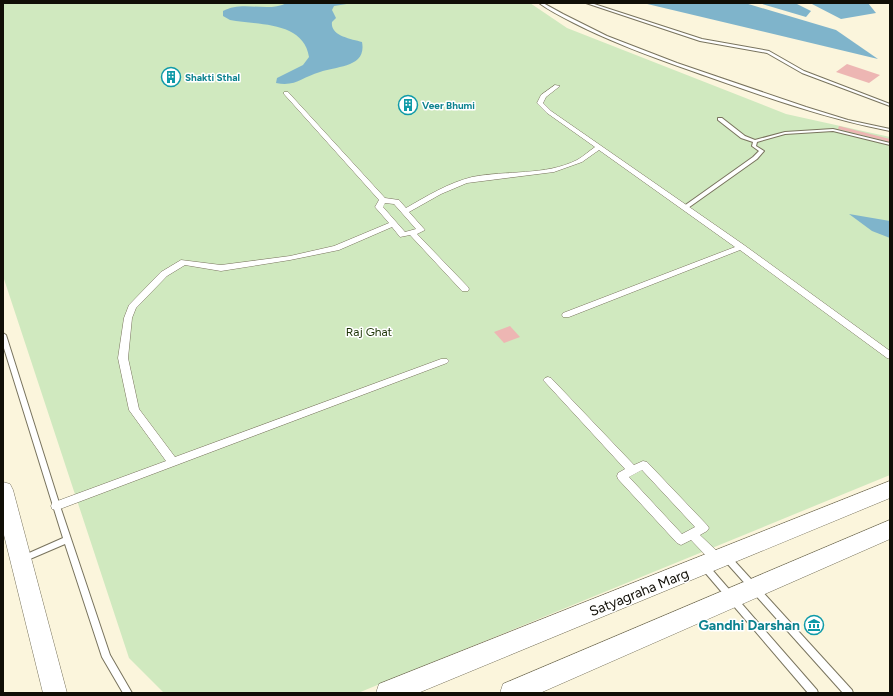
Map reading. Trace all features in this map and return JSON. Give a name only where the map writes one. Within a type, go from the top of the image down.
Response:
[{"type":"main road","name":"Satyagraha Marg","points":[[388,693],[890,489]]},
{"type":"main road","points":[[3,490],[55,693]]},
{"type":"main road","points":[[512,693],[890,529]]},
{"type":"street","points":[[557,86],[542,96],[540,103],[549,112],[686,207],[890,356]]},
{"type":"street","points":[[286,93],[383,200],[396,202],[421,230],[404,235],[379,207],[383,200]]},
{"type":"street","points":[[405,212],[439,191],[456,184],[473,179],[528,174],[567,166],[581,160],[600,147]]},
{"type":"street","points":[[172,461],[134,410],[131,402],[123,358],[125,330],[132,307],[164,274],[174,266],[184,262],[222,268],[290,258],[336,248],[393,224]]},
{"type":"street","points":[[412,233],[465,289]]},
{"type":"street","points":[[566,314],[741,248]]},
{"type":"street","points":[[572,307],[594,304]]},
{"type":"street","points":[[580,315],[594,304]]},
{"type":"street","points":[[412,373],[429,361]]},
{"type":"street","points":[[56,506],[172,461],[444,361]]},
{"type":"street","points":[[412,373],[436,370]]},
{"type":"street","points":[[548,380],[632,471]]},
{"type":"street","points":[[643,465],[703,528],[692,534],[681,540],[622,476],[643,465]]},
{"type":"street","points":[[692,534],[716,561]]},
{"type":"lane","points":[[541,3],[578,24],[669,62],[805,109],[872,127],[890,130]]},
{"type":"lane","points":[[588,3],[701,40],[768,52],[803,72],[890,105]]},
{"type":"lane","points":[[720,119],[743,137],[755,141],[785,133],[834,130],[890,144]]},
{"type":"lane","points":[[686,207],[755,158],[762,151],[754,146],[755,141]]},
{"type":"lane","points":[[3,335],[56,506],[106,657],[128,693]]},
{"type":"lane","points":[[20,560],[67,540]]},
{"type":"lane","points":[[716,561],[754,588],[849,693]]},
{"type":"lane","points":[[716,561],[730,598],[814,693]]},
{"type":"green space","name":"Raj Ghat","points":[[3,3],[530,3],[567,28],[786,114],[890,137],[890,475],[358,693],[164,693],[129,658],[3,276]]},
{"type":"water","points":[[287,3],[353,3],[334,6],[332,10],[336,18],[332,22],[332,27],[334,31],[342,36],[362,42],[360,57],[342,67],[314,74],[294,83],[276,83],[277,78],[303,65],[309,57],[305,45],[298,37],[289,31],[266,24],[230,20],[223,16],[223,11],[231,8],[247,6],[279,6]]},
{"type":"water","points":[[643,3],[745,3],[836,30],[878,59]]},
{"type":"water","points":[[759,3],[795,3],[811,11],[806,17]]},
{"type":"water","points":[[810,3],[868,3],[876,13],[841,19]]},
{"type":"water","points":[[849,214],[890,221],[890,238],[872,231]]},
{"type":"building","points":[[847,64],[880,75],[869,83],[836,72]]},
{"type":"building","name":"Veer Bhumi","points":[[410,101],[416,106],[406,109],[400,104]]},
{"type":"building","points":[[839,126],[890,139],[890,142],[838,129]]},
{"type":"building","points":[[510,326],[520,337],[504,343],[494,332]]},
{"type":"place","name":"Shakti Sthal","points":[[171,77]]},
{"type":"place","name":"Veer Bhumi","points":[[408,105]]},
{"type":"place","name":"Gandhi Darshan","points":[[814,625]]}]
